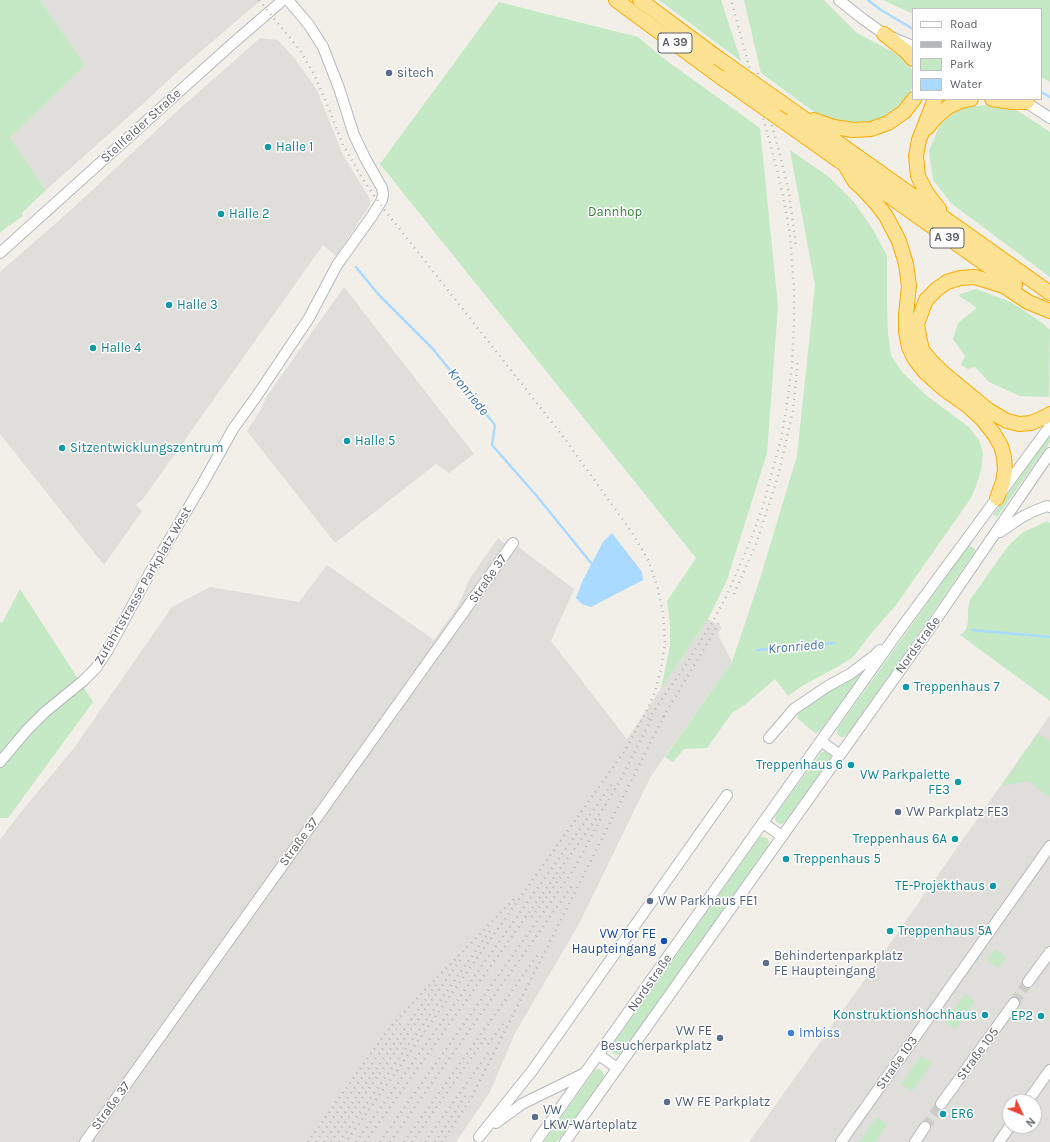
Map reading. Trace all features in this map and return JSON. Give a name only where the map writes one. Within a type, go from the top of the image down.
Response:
[{"type":"highway","name":"A 39","points":[[616,0],[722,78],[1050,311]]},
{"type":"highway","name":"A 39","points":[[640,0],[718,58],[1050,293]]},
{"type":"highway","points":[[884,34],[907,52],[912,58]]},
{"type":"highway","points":[[799,115],[834,127],[854,130],[871,129],[888,123],[904,112],[913,100]]},
{"type":"highway","points":[[935,100],[919,140],[916,156],[918,176],[926,192],[937,207],[956,227]]},
{"type":"highway","points":[[919,140],[935,118],[948,107],[966,100]]},
{"type":"highway","points":[[999,100],[1012,102],[1024,101]]},
{"type":"highway","points":[[845,165],[855,182],[886,216],[899,241],[906,264],[909,286],[906,332],[909,347],[914,358],[925,372],[944,389],[968,406],[983,420],[1001,446],[1005,470],[1003,482],[997,498]]},
{"type":"highway","points":[[1050,311],[1028,302],[1004,286],[975,277],[960,278],[947,282],[926,300],[917,324],[922,350],[942,372],[988,410],[1007,422],[1019,424],[1031,423],[1050,414]]},
{"type":"street","name":"Stellfelder Straße","points":[[0,253],[283,0]]},
{"type":"street","name":"Zufahrtstrasse Parkplatz West","points":[[0,762],[45,712],[83,681],[96,668],[108,650],[152,569],[210,470],[232,429],[256,397],[309,318],[337,264],[380,204],[383,197],[382,188],[354,135],[340,88],[323,47],[309,25],[288,0]]},
{"type":"street","points":[[839,0],[863,20],[884,34],[912,46]]},
{"type":"street","points":[[1024,101],[1050,118]]},
{"type":"street","name":"Nordstraße","points":[[536,1142],[896,635],[1050,426]]},
{"type":"street","name":"Nordstraße","points":[[566,1142],[933,624],[1050,453]]},
{"type":"street","points":[[992,538],[1022,517],[1047,506],[1050,507]]},
{"type":"street","name":"Straße 37","points":[[85,1142],[513,543]]},
{"type":"street","name":"Nordstraße","points":[[769,738],[794,709],[828,686],[850,674],[875,655],[896,635]]},
{"type":"street","points":[[821,741],[840,755]]},
{"type":"street","points":[[476,1140],[532,1071],[727,795]]},
{"type":"street","points":[[763,823],[782,836]]},
{"type":"street","name":"Straße 103","points":[[841,1142],[1050,846]]},
{"type":"street","points":[[1028,982],[1050,952]]},
{"type":"street","name":"Straße 105","points":[[941,1104],[1014,1003]]},
{"type":"street","points":[[599,1055],[617,1068]]},
{"type":"street","points":[[1033,1094],[1050,1070]]},
{"type":"street","points":[[476,1140],[502,1118],[522,1104],[586,1072]]},
{"type":"street","points":[[914,1142],[925,1126]]},
{"type":"shaded area","points":[[40,0],[261,0],[185,65],[46,190],[10,138],[85,65]]},
{"type":"shaded area","points":[[260,38],[278,40],[295,59],[317,90],[343,155],[370,199],[370,205],[336,256],[323,245],[143,499],[136,505],[142,511],[104,565],[0,434],[0,272],[73,208],[175,113]]},
{"type":"shaded area","points":[[344,287],[474,454],[449,473],[436,464],[335,543],[247,431],[260,411],[267,396]]},
{"type":"shaded area","points":[[498,538],[504,543],[508,539],[574,589],[551,641],[627,739],[708,619],[722,627],[718,634],[732,662],[651,776],[579,924],[515,1033],[490,1092],[456,1142],[0,1142],[0,840],[16,818],[74,748],[172,607],[210,587],[299,602],[327,565],[434,640],[458,606],[470,578]]},
{"type":"shaded area","points":[[1050,715],[1050,1142],[749,1142],[856,992]]},
{"type":"green space","points":[[0,0],[40,0],[85,65],[10,138],[46,190],[22,213],[23,216],[0,233]]},
{"type":"green space","points":[[659,0],[721,0],[741,61]]},
{"type":"green space","points":[[744,0],[824,0],[857,33],[902,57],[912,70],[912,88],[908,97],[899,109],[884,119],[853,127],[817,114],[761,73]]},
{"type":"green space","points":[[883,0],[1050,0],[1050,82],[1042,78],[1042,8],[912,8],[912,14]]},
{"type":"green space","name":"Dannhop","points":[[499,2],[638,37],[663,58],[760,128],[778,306],[767,453],[727,580],[708,619],[661,689],[670,646],[670,623],[667,601],[696,558],[380,164]]},
{"type":"green space","points":[[991,105],[1018,111],[1050,132],[1050,277],[952,204],[933,180],[929,151],[940,124],[962,107]]},
{"type":"green space","points":[[790,150],[829,177],[854,202],[874,231],[887,256],[888,334],[891,355],[902,372],[927,396],[969,427],[980,442],[983,454],[981,470],[971,498],[896,605],[854,656],[802,686],[788,696],[775,679],[746,704],[732,713],[707,748],[684,749],[673,762],[665,757],[732,662],[759,582],[797,456],[815,285]]},
{"type":"green space","points":[[976,289],[1011,302],[1044,324],[1050,330],[1049,397],[1020,396],[989,382],[975,367],[968,369],[961,365],[965,356],[953,339],[958,323],[977,308],[958,295]]},
{"type":"green space","points":[[1050,434],[1050,442],[997,517],[993,515]]},
{"type":"green space","points":[[1047,521],[1050,523],[1050,701],[960,635],[967,627],[970,600],[1008,546],[1022,533]]},
{"type":"green space","points":[[969,545],[976,550],[854,727],[844,737],[841,737],[837,734],[837,730],[840,725]]},
{"type":"green space","points":[[20,589],[93,702],[8,818],[0,818],[0,622],[2,623]]},
{"type":"green space","points":[[858,674],[862,674],[861,679],[819,732],[815,733],[797,718],[798,713],[804,706]]},
{"type":"green space","points":[[1038,733],[1050,741],[1050,797],[1028,781],[1002,786]]},
{"type":"green space","points":[[825,751],[830,753],[830,761],[787,820],[782,824],[777,823],[775,818],[777,813],[821,753]]},
{"type":"green space","points":[[760,837],[768,839],[768,848],[623,1053],[618,1055],[614,1054],[611,1051],[611,1047]]},
{"type":"green space","points":[[995,949],[1006,957],[998,968],[987,960]]},
{"type":"green space","points":[[965,994],[975,1001],[956,1029],[945,1022]]},
{"type":"green space","points":[[921,1056],[932,1063],[912,1091],[901,1084]]},
{"type":"green space","points":[[599,1069],[604,1075],[603,1080],[566,1132],[556,1142],[544,1142],[595,1070]]},
{"type":"green space","points":[[877,1117],[887,1125],[875,1142],[859,1142]]},
{"type":"water","points":[[612,533],[642,572],[643,580],[591,607],[582,604],[576,598],[582,582],[603,542]]},
{"type":"waterway","points":[[868,0],[881,10],[912,28]]},
{"type":"waterway","points":[[1042,93],[1050,97]]},
{"type":"waterway","name":"Kronriede","points":[[356,267],[378,294],[432,348],[495,425],[492,445],[536,495],[591,563]]},
{"type":"waterway","name":"Kronriede","points":[[972,630],[1050,637]]},
{"type":"waterway","name":"Kronriede","points":[[757,650],[835,643]]},
{"type":"tunnel","points":[[1014,1003],[1028,982]]},
{"type":"tunnel","points":[[925,1127],[941,1104]]},
{"type":"railway","points":[[259,0],[299,49],[314,74],[343,145],[362,178],[380,204],[562,435],[633,534],[648,560],[658,589],[663,614],[665,643],[661,669],[654,695],[626,749],[346,1142]]},
{"type":"railway","points":[[648,719],[683,669],[712,623],[726,597],[750,542],[762,509],[781,439],[792,365],[794,289],[790,235],[783,195],[774,158],[731,0]]},
{"type":"railway","points":[[758,73],[789,193],[796,246]]},
{"type":"railway","points":[[734,594],[756,544],[778,476],[793,411],[798,358]]},
{"type":"railway","points":[[663,717],[721,619]]},
{"type":"railway","points":[[442,1142],[470,1100],[666,712]]},
{"type":"railway","points":[[365,1142],[605,806],[621,779],[653,715]]},
{"type":"railway","points":[[356,1142],[612,784]]},
{"type":"railway","points":[[380,1142],[572,872],[601,818]]},
{"type":"railway","points":[[532,917],[565,871]]},
{"type":"railway","points":[[390,1142],[574,883]]},
{"type":"railway","points":[[308,1142],[393,1024],[516,897]]},
{"type":"railway","points":[[339,1142],[492,928]]},
{"type":"railway","points":[[404,1142],[539,953]]},
{"type":"railway","points":[[331,1142],[463,956]]},
{"type":"railway","points":[[324,1142],[436,985]]},
{"type":"railway","points":[[316,1142],[403,1020]]},
{"type":"railway","points":[[488,1044],[506,1020]]},
{"type":"railway","points":[[412,1142],[488,1034]]},
{"type":"railway","points":[[425,1142],[489,1052]]},
{"type":"railway","points":[[435,1142],[468,1092]]},
{"type":"place","name":"sitech","points":[[389,73]]},
{"type":"place","name":"Halle 1","points":[[268,147]]},
{"type":"place","name":"Halle 2","points":[[221,214]]},
{"type":"place","name":"Halle 3","points":[[169,305]]},
{"type":"place","name":"Halle 4","points":[[93,348]]},
{"type":"place","name":"Halle 5","points":[[347,441]]},
{"type":"place","name":"Sitzentwicklungszentrum","points":[[62,448]]},
{"type":"place","name":"Treppenhaus 7","points":[[906,687]]},
{"type":"place","name":"Treppenhaus 6","points":[[851,765]]},
{"type":"place","name":"VW Parkpalette FE3","points":[[958,782]]},
{"type":"place","name":"VW Parkplatz FE3","points":[[898,812]]},
{"type":"place","name":"Treppenhaus 6A","points":[[955,839]]},
{"type":"place","name":"Treppenhaus 5","points":[[786,859]]},
{"type":"place","name":"TE-Projekthaus","points":[[993,886]]},
{"type":"place","name":"VW Parkhaus FE1","points":[[650,901]]},
{"type":"place","name":"Treppenhaus 5A","points":[[890,931]]},
{"type":"place","name":"VW Tor FE Haupteingang","points":[[664,941]]},
{"type":"place","name":"Behindertenparkplatz FE Haupteingang","points":[[766,963]]},
{"type":"place","name":"Konstruktionshochhaus","points":[[985,1015]]},
{"type":"place","name":"EP2","points":[[1041,1016]]},
{"type":"place","name":"Imbiss","points":[[791,1033]]},
{"type":"place","name":"VW FE Besucherparkplatz","points":[[720,1038]]},
{"type":"place","name":"VW FE Parkplatz","points":[[667,1102]]},
{"type":"place","name":"ER6","points":[[943,1114]]},
{"type":"place","name":"VW LKW-Warteplatz","points":[[535,1117]]}]
